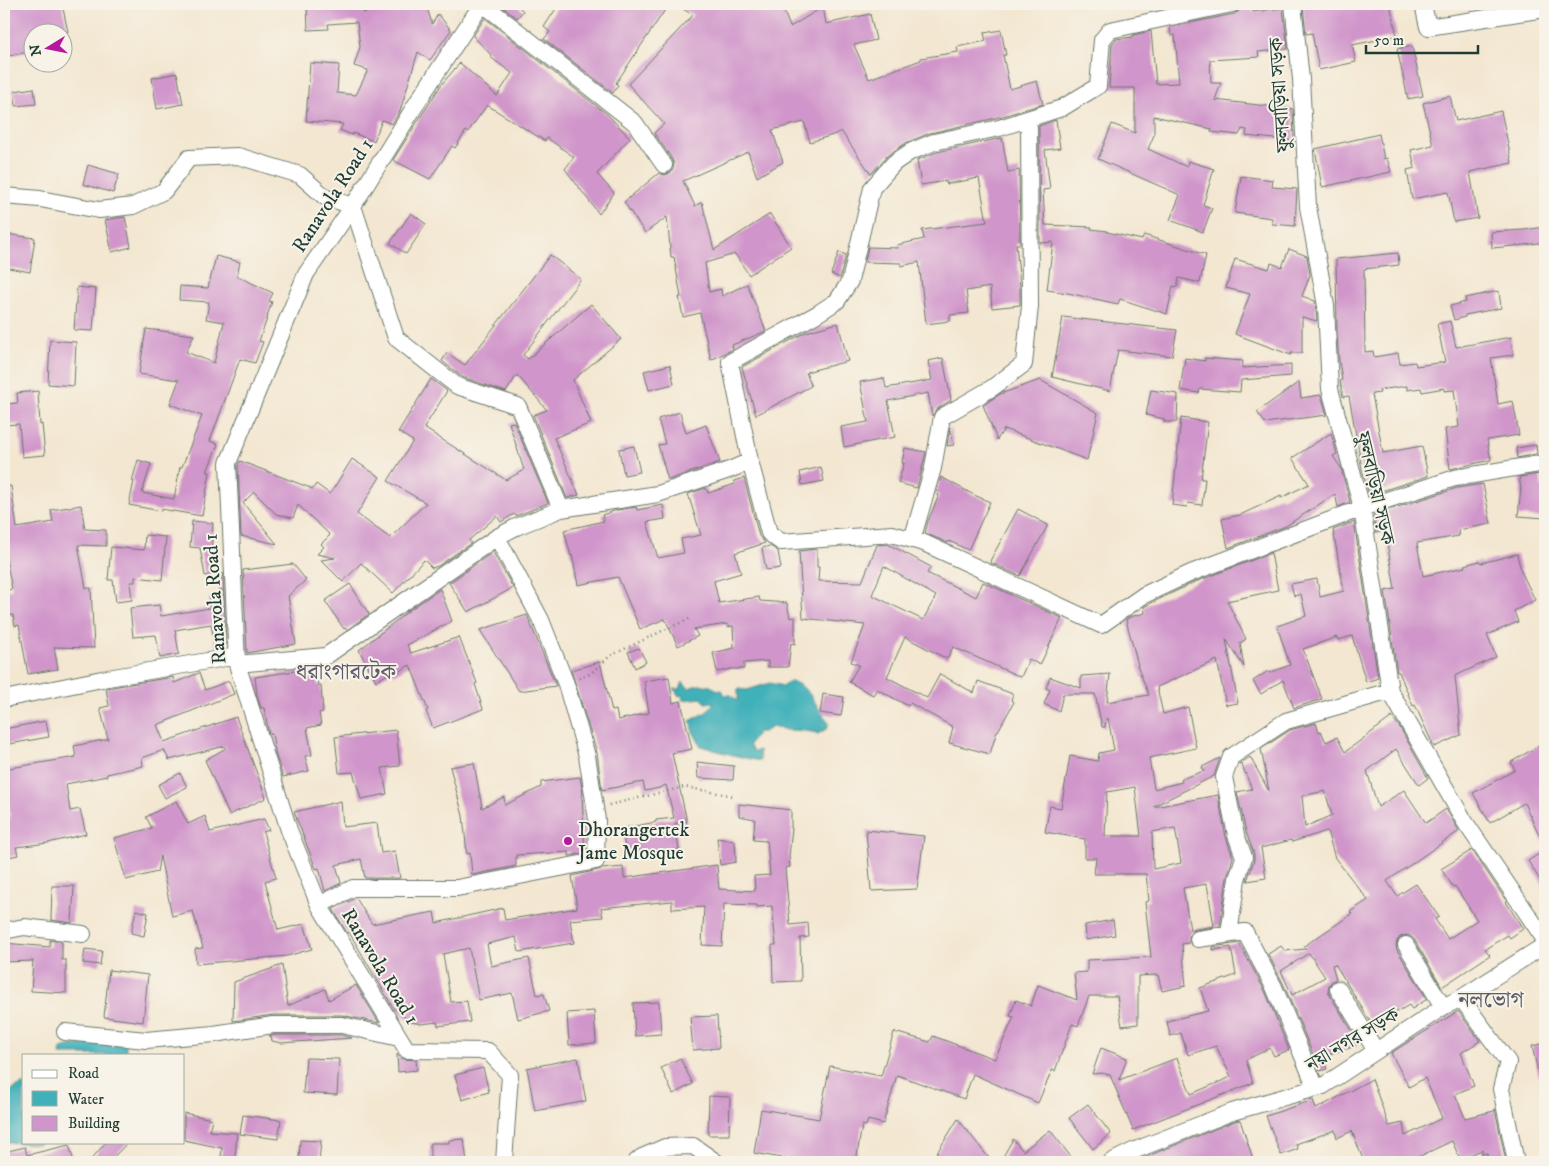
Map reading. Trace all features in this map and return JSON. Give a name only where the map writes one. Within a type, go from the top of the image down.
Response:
[{"type":"street","points":[[482,4],[635,123],[664,165]]},
{"type":"street","name":"Ranavola Road 1","points":[[482,4],[420,98],[353,206],[306,274],[228,463],[237,660],[289,830],[319,905],[407,1050],[488,1051],[510,1075],[504,1162]]},
{"type":"street","points":[[1232,4],[1110,30],[1102,40],[1098,86],[1062,108],[999,128],[934,142],[910,152],[894,163],[872,188],[850,281],[837,301],[730,362],[750,461],[769,533],[781,542],[892,534],[924,543],[1102,626],[1144,595],[1191,572],[1362,508],[1455,478],[1545,463]]},
{"type":"street","name":"ফুলবাড়িয়া সড়ক","points":[[1293,4],[1308,207],[1326,306],[1330,390],[1362,508],[1390,691],[1465,822],[1545,940]]},
{"type":"street","points":[[1424,4],[1428,27],[1545,9]]},
{"type":"street","points":[[912,540],[932,468],[942,417],[992,388],[1024,364],[1030,306],[1029,119]]},
{"type":"street","points":[[4,196],[40,199],[99,210],[133,206],[164,191],[189,158],[238,156],[300,175],[325,197],[353,206],[396,338],[457,386],[518,406],[561,508]]},
{"type":"street","points":[[4,699],[102,679],[237,660],[326,656],[497,537],[516,527],[561,508],[658,494],[750,461]]},
{"type":"street","points":[[319,905],[353,888],[457,888],[596,861],[596,809],[587,756],[566,684],[541,620],[497,537]]},
{"type":"street","points":[[1229,934],[1237,879],[1244,857],[1236,835],[1224,777],[1230,757],[1286,721],[1390,691]]},
{"type":"street","points":[[4,931],[24,927],[83,934]]},
{"type":"street","points":[[1198,939],[1245,932],[1274,987],[1314,1082]]},
{"type":"street","points":[[1406,945],[1443,1007]]},
{"type":"street","name":"নয়া নগর সড়ক","points":[[1111,1162],[1133,1151],[1232,1112],[1323,1086],[1443,1007],[1461,998],[1545,945]]},
{"type":"street","points":[[1338,989],[1376,1052]]},
{"type":"street","points":[[1461,998],[1508,1062],[1501,1089],[1516,1162]]},
{"type":"street","points":[[65,1032],[146,1040],[214,1034],[273,1025],[342,1024],[399,1038]]},
{"type":"street","points":[[636,1162],[642,1157],[665,1147],[693,1146],[716,1162]]},
{"type":"path","points":[[566,684],[590,674],[610,656],[689,620]]},
{"type":"path","points":[[596,809],[684,787],[734,796]]},
{"type":"water","points":[[790,681],[808,692],[828,721],[828,728],[818,734],[777,727],[758,732],[749,745],[754,752],[759,750],[760,761],[701,746],[692,730],[693,726],[690,721],[708,711],[714,702],[705,703],[702,698],[682,700],[683,695],[679,696],[674,689],[680,689],[683,682],[690,689],[691,687],[707,685],[722,690],[725,695],[731,695],[738,701],[738,689],[747,690],[770,683],[783,686]]},
{"type":"water","points":[[97,1040],[126,1043],[126,1054],[60,1054],[61,1049]]},
{"type":"water","points":[[22,1085],[22,1143],[4,1142],[4,1094]]},
{"type":"building","points":[[4,4],[62,4],[66,22],[22,22],[22,53],[4,57]]},
{"type":"building","points":[[307,4],[327,4],[327,7],[362,4],[363,13],[395,4],[426,4],[432,24],[438,14],[451,30],[430,60],[418,52],[400,111],[392,124],[382,120],[374,141],[340,130],[343,124],[306,121],[310,63],[339,65],[337,93],[356,95],[368,70],[354,66],[360,47],[357,22],[328,24],[329,29],[308,30]]},
{"type":"building","points":[[499,4],[516,4],[523,11],[517,18]]},
{"type":"building","points":[[559,4],[669,4],[616,83],[618,85],[613,93],[544,39],[550,32],[544,27]]},
{"type":"building","points":[[675,4],[781,4],[790,27],[823,7],[826,24],[870,14],[876,40],[854,45],[869,79],[921,60],[921,58],[958,52],[957,47],[986,41],[984,33],[1001,30],[1006,55],[1003,55],[1010,89],[1037,81],[1043,104],[996,118],[930,133],[906,143],[888,155],[871,174],[841,131],[810,142],[804,122],[772,130],[783,162],[757,177],[748,152],[683,181],[695,206],[702,202],[714,250],[770,214],[791,247],[749,275],[735,254],[705,263],[709,292],[721,289],[722,296],[747,284],[766,331],[732,345],[733,349],[711,360],[700,313],[683,317],[674,257],[671,257],[667,217],[645,233],[624,202],[659,173],[665,175],[673,169],[672,159],[654,133],[664,124],[628,84],[693,15]]},
{"type":"building","points":[[1242,4],[1250,4],[1253,12],[1283,8],[1288,49],[1258,52],[1259,57],[1210,60],[1211,83],[1221,83],[1215,100],[1293,109],[1294,141],[1246,136],[1247,130],[1242,129],[1239,135],[1211,132],[1212,129],[1154,116],[1154,135],[1148,149],[1187,167],[1188,161],[1214,169],[1203,205],[1212,208],[1203,232],[1170,220],[1180,195],[1098,159],[1112,124],[1135,133],[1135,88],[1109,88],[1112,44],[1116,39],[1133,37],[1133,35],[1151,31],[1156,84],[1179,83],[1175,35],[1171,36],[1170,27],[1234,14],[1239,11]]},
{"type":"building","points":[[1313,4],[1390,4],[1397,36],[1352,45],[1356,62],[1319,70],[1312,33],[1306,34],[1303,6]]},
{"type":"building","points":[[485,18],[608,115],[630,138],[597,174],[614,193],[599,214],[565,169],[574,157],[547,138],[545,141],[487,105],[455,148],[452,146],[430,179],[393,160],[441,85],[460,63],[497,96],[512,73],[490,57],[491,55],[473,36]]},
{"type":"building","points":[[1412,46],[1423,96],[1408,99],[1397,49]]},
{"type":"building","points":[[177,73],[183,104],[157,109],[152,78]]},
{"type":"building","points":[[34,88],[36,104],[16,106],[14,91]]},
{"type":"building","points":[[1450,96],[1456,121],[1501,111],[1512,163],[1470,172],[1478,218],[1454,222],[1448,192],[1412,199],[1407,170],[1415,168],[1411,150],[1433,145],[1423,103]]},
{"type":"building","points":[[1056,120],[1060,148],[1045,150],[1050,189],[1043,190],[1045,225],[1092,227],[1091,229],[1142,240],[1144,235],[1206,255],[1200,283],[1179,278],[1177,287],[1173,286],[1167,314],[1120,299],[1118,304],[1047,290],[1053,242],[1040,243],[1039,126]]},
{"type":"building","points":[[1379,134],[1384,159],[1387,158],[1391,172],[1322,187],[1315,149]]},
{"type":"building","points":[[1002,138],[1008,172],[1019,170],[1020,244],[1016,244],[1020,305],[992,308],[990,287],[966,291],[969,313],[950,315],[950,321],[926,324],[919,262],[901,266],[901,263],[865,262],[868,247],[898,248],[897,245],[924,239],[922,230],[987,222],[979,178],[947,184],[946,181],[921,185],[917,160],[937,152]]},
{"type":"building","points":[[88,165],[119,174],[113,193],[83,184]]},
{"type":"building","points":[[1241,176],[1273,180],[1272,187],[1297,189],[1295,226],[1272,224],[1272,218],[1235,213]]},
{"type":"building","points":[[411,213],[426,224],[406,254],[390,243]]},
{"type":"building","points":[[125,217],[131,247],[112,252],[105,220]]},
{"type":"building","points":[[1545,227],[1545,242],[1492,248],[1491,232]]},
{"type":"building","points":[[6,234],[35,238],[30,272],[4,267]]},
{"type":"building","points":[[1289,249],[1307,256],[1310,275],[1302,296],[1315,301],[1317,321],[1302,317],[1302,353],[1291,353],[1291,355],[1235,334],[1250,294],[1226,288],[1235,259],[1269,269],[1271,263],[1282,267]]},
{"type":"building","points":[[839,252],[846,255],[840,278],[831,274]]},
{"type":"building","points":[[1398,253],[1399,265],[1364,269],[1365,352],[1373,351],[1374,357],[1398,353],[1400,364],[1415,362],[1416,366],[1445,362],[1437,324],[1450,321],[1456,347],[1511,337],[1513,355],[1491,358],[1498,404],[1513,401],[1519,435],[1487,440],[1491,460],[1450,469],[1445,429],[1459,427],[1454,390],[1444,391],[1444,388],[1422,392],[1421,388],[1407,390],[1407,386],[1379,390],[1380,393],[1372,394],[1383,453],[1422,446],[1428,476],[1369,495],[1362,469],[1349,396],[1343,397],[1340,381],[1342,380],[1337,333],[1336,259]]},
{"type":"building","points":[[550,255],[581,279],[523,355],[528,359],[591,304],[621,339],[573,380],[591,423],[554,438],[579,495],[567,498],[533,415],[547,410],[517,375],[506,392],[462,377],[442,361],[447,353],[465,365]]},
{"type":"building","points":[[216,256],[240,262],[237,276],[273,293],[269,301],[272,302],[268,316],[259,341],[263,342],[255,363],[240,359],[210,441],[218,444],[207,472],[210,472],[202,516],[129,505],[134,481],[132,481],[138,460],[151,464],[142,493],[174,499],[180,467],[182,467],[202,416],[170,404],[179,380],[139,374],[146,329],[194,335],[186,352],[214,363],[224,322],[206,319],[209,302],[179,300],[180,286],[208,288]]},
{"type":"building","points":[[77,287],[96,289],[93,331],[74,330]]},
{"type":"building","points":[[1499,291],[1501,308],[1465,315],[1465,317],[1454,320],[1450,306],[1466,302],[1465,298]]},
{"type":"building","points":[[1063,317],[1177,330],[1172,356],[1118,350],[1110,391],[1052,377]]},
{"type":"building","points":[[838,323],[848,361],[806,372],[811,386],[756,415],[742,367],[806,332]]},
{"type":"building","points":[[50,340],[76,342],[74,386],[48,384]]},
{"type":"building","points":[[943,358],[951,400],[937,409],[932,416],[928,393],[888,401],[895,437],[844,447],[841,427],[868,422],[860,382],[884,378],[886,388],[932,380],[928,361]]},
{"type":"building","points":[[1185,358],[1205,361],[1205,358],[1243,361],[1242,368],[1291,365],[1291,376],[1241,380],[1240,392],[1200,389],[1199,393],[1180,390]]},
{"type":"building","points":[[670,365],[674,384],[649,390],[644,371]]},
{"type":"building","points":[[431,379],[447,391],[424,428],[506,480],[524,470],[509,423],[514,422],[548,503],[516,516],[514,514],[501,522],[497,516],[469,540],[471,543],[438,566],[432,568],[424,560],[393,593],[361,563],[343,582],[321,560],[335,558],[317,554],[324,547],[321,544],[330,535],[298,505],[293,518],[276,514],[254,492],[243,503],[277,544],[241,536],[238,465],[240,461],[313,489],[316,484],[330,494],[352,459],[380,477],[357,514],[390,538],[426,503],[388,481],[413,441],[398,432]]},
{"type":"building","points":[[1040,380],[1098,413],[1087,460],[1004,429],[997,440],[983,405],[1000,394]]},
{"type":"building","points":[[1299,382],[1301,398],[1321,395],[1327,415],[1265,423],[1257,412]]},
{"type":"building","points":[[1151,390],[1178,394],[1177,422],[1164,422],[1164,419],[1146,415]]},
{"type":"building","points":[[38,391],[40,425],[42,424],[45,455],[22,457],[19,424],[4,425],[4,404],[18,403],[17,393]]},
{"type":"building","points":[[680,412],[686,433],[706,425],[720,462],[668,480],[658,445],[665,444],[658,419]]},
{"type":"building","points":[[1181,418],[1208,422],[1201,479],[1205,479],[1202,505],[1188,503],[1187,507],[1172,505]]},
{"type":"building","points":[[950,427],[954,445],[947,446]]},
{"type":"building","points":[[1331,433],[1337,454],[1333,456],[1341,468],[1350,502],[1338,507],[1335,494],[1286,526],[1228,548],[1222,519],[1240,515],[1309,484],[1292,458]]},
{"type":"building","points":[[1536,445],[1537,454],[1517,458],[1516,448]]},
{"type":"building","points":[[634,446],[640,472],[624,475],[619,449]]},
{"type":"building","points":[[905,448],[926,452],[917,488],[898,483],[904,463],[902,463]]},
{"type":"building","points":[[821,467],[824,481],[802,485],[800,472]]},
{"type":"building","points":[[1540,474],[1542,488],[1545,488],[1545,518],[1518,516],[1521,488],[1519,477]]},
{"type":"building","points":[[941,477],[990,502],[968,550],[925,533],[939,495],[936,494]]},
{"type":"building","points":[[744,478],[759,536],[765,543],[735,553],[741,573],[714,581],[719,603],[759,597],[760,601],[787,603],[790,618],[795,617],[795,644],[791,643],[788,667],[768,667],[768,661],[744,663],[744,669],[717,672],[713,653],[734,648],[733,626],[727,627],[727,624],[694,629],[698,636],[678,646],[665,619],[640,629],[618,577],[578,585],[572,555],[564,530],[604,521],[602,515],[617,510],[636,507],[637,510],[663,505],[665,519],[647,522],[658,558],[684,553],[681,539],[701,535],[688,494],[706,488],[708,493],[735,484],[734,481]]},
{"type":"building","points":[[1483,484],[1491,524],[1458,530],[1459,536],[1417,543],[1423,576],[1465,567],[1464,565],[1480,561],[1481,563],[1517,554],[1521,571],[1535,600],[1514,611],[1518,622],[1487,635],[1496,657],[1455,676],[1461,735],[1434,747],[1415,705],[1413,706],[1399,672],[1397,672],[1385,591],[1395,589],[1385,531],[1376,533],[1373,515],[1457,488]]},
{"type":"building","points":[[11,486],[17,528],[53,522],[51,510],[81,505],[85,529],[106,530],[106,546],[78,545],[86,588],[91,588],[94,648],[54,647],[58,669],[28,674],[19,625],[15,626],[13,615],[4,617],[4,591],[12,589],[4,549],[4,487]]},
{"type":"building","points":[[1018,509],[1048,525],[1020,576],[990,561]]},
{"type":"building","points":[[192,521],[213,523],[210,576],[205,576],[200,548],[190,547]]},
{"type":"building","points":[[1354,522],[1378,678],[1366,682],[1352,636],[1338,640],[1337,637],[1303,649],[1322,699],[1294,708],[1283,680],[1261,694],[1253,681],[1268,671],[1269,673],[1290,665],[1277,626],[1306,616],[1301,594],[1294,596],[1291,584],[1317,579],[1320,597],[1344,591],[1333,530]]},
{"type":"building","points":[[145,535],[166,537],[162,580],[135,577],[135,582],[130,582],[132,600],[116,602],[113,580],[108,580],[111,547],[144,550]]},
{"type":"building","points":[[888,544],[931,567],[927,573],[976,597],[983,582],[1062,618],[1040,665],[1029,659],[1021,677],[953,647],[947,659],[905,637],[887,677],[927,698],[940,674],[974,693],[978,681],[1013,694],[1011,700],[1014,702],[997,731],[990,754],[949,743],[953,727],[910,703],[908,706],[877,689],[873,695],[849,682],[859,665],[851,662],[865,625],[803,618],[799,551],[817,549],[818,581],[862,582],[877,545]],"holes":[[[884,566],[936,596],[923,620],[872,595]]]},
{"type":"building","points":[[770,546],[778,551],[781,568],[766,570],[762,548]]},
{"type":"building","points":[[493,552],[513,588],[468,612],[449,583]]},
{"type":"building","points":[[1271,553],[1278,590],[1227,601],[1246,639],[1240,643],[1244,667],[1226,639],[1238,703],[1226,705],[1217,660],[1157,687],[1163,714],[1188,707],[1196,748],[1149,758],[1154,789],[1182,782],[1181,779],[1204,771],[1202,767],[1220,758],[1214,776],[1154,807],[1218,795],[1226,837],[1233,857],[1227,878],[1220,926],[1192,931],[1189,936],[1189,943],[1182,944],[1186,986],[1162,991],[1158,975],[1138,976],[1138,1024],[1122,1026],[1117,996],[1089,996],[1078,1026],[1072,1024],[1055,1071],[1052,1070],[1038,1103],[973,1074],[964,1099],[897,1075],[883,1124],[868,1120],[866,1126],[862,1125],[856,1162],[804,1162],[754,1153],[761,1109],[819,1119],[830,1066],[881,1076],[894,1032],[930,1042],[933,1036],[995,1059],[1014,1017],[1010,1016],[1016,1000],[1031,1006],[1038,985],[1077,1000],[1074,973],[1087,972],[1087,960],[1151,957],[1145,902],[1149,901],[1146,874],[1094,874],[1096,858],[1085,858],[1085,839],[1045,832],[1050,806],[1061,808],[1070,756],[1098,761],[1099,753],[1114,750],[1108,718],[1106,719],[1105,727],[1102,727],[1095,694],[1063,694],[1059,711],[1044,704],[1050,690],[1046,688],[1050,677],[1081,688],[1081,676],[1110,674],[1107,702],[1149,695],[1137,665],[1126,620],[1145,613],[1144,607],[1195,582]],"holes":[[[1135,787],[1141,836],[1105,836],[1107,792]],[[1175,828],[1181,863],[1153,869],[1152,832]],[[1207,884],[1214,926],[1190,930],[1183,888]]]},
{"type":"building","points":[[293,564],[306,580],[288,596],[296,644],[247,653],[243,570]]},
{"type":"building","points":[[223,573],[226,644],[215,646],[211,624],[175,630],[179,654],[160,658],[156,635],[133,637],[130,608],[159,605],[161,616],[210,608],[209,598],[223,596],[223,590],[219,590]]},
{"type":"building","points":[[350,584],[369,614],[347,630],[344,629],[325,601]]},
{"type":"building","points":[[440,589],[452,621],[407,645],[411,653],[459,637],[477,683],[475,684],[483,709],[433,728],[410,665],[395,674],[393,671],[376,681],[359,650]]},
{"type":"building","points":[[527,615],[556,686],[519,691],[480,630]]},
{"type":"building","points":[[639,648],[646,662],[635,668],[628,652]]},
{"type":"building","points":[[600,662],[612,711],[616,710],[618,720],[649,713],[644,681],[669,677],[673,703],[681,701],[692,749],[672,753],[687,822],[675,823],[679,850],[627,854],[624,842],[624,828],[656,822],[656,820],[674,818],[666,785],[645,791],[643,782],[602,790],[597,753],[571,670]]},
{"type":"building","points":[[315,668],[318,685],[321,685],[323,712],[319,713],[321,725],[307,728],[312,755],[305,756],[309,771],[283,777],[276,756],[272,734],[269,734],[264,708],[261,708],[257,695],[255,677]]},
{"type":"building","points":[[199,673],[205,690],[229,681],[234,694],[157,725],[164,742],[236,717],[266,798],[229,815],[205,760],[226,748],[225,746],[169,760],[164,750],[142,758],[143,766],[107,774],[107,776],[66,784],[70,811],[80,809],[86,834],[48,843],[16,847],[18,855],[4,858],[4,816],[9,815],[11,823],[4,769],[76,757],[74,746],[108,739],[100,708],[109,706],[106,688],[173,677],[174,683]]},
{"type":"building","points":[[823,694],[844,697],[841,716],[820,713]]},
{"type":"building","points":[[1392,717],[1428,778],[1419,785],[1396,749],[1367,771],[1378,807],[1404,790],[1426,823],[1446,809],[1459,831],[1387,881],[1397,896],[1416,884],[1439,917],[1435,919],[1448,939],[1477,920],[1455,886],[1453,887],[1441,869],[1472,850],[1523,929],[1510,938],[1508,935],[1485,949],[1490,955],[1442,987],[1414,939],[1406,935],[1400,937],[1396,945],[1397,950],[1427,999],[1412,1009],[1409,1005],[1373,1026],[1335,964],[1332,965],[1336,979],[1329,985],[1329,994],[1352,1031],[1356,1046],[1323,1056],[1327,1069],[1320,1071],[1283,983],[1268,954],[1281,946],[1285,951],[1306,949],[1304,946],[1352,914],[1350,912],[1368,900],[1335,858],[1327,831],[1292,842],[1291,840],[1261,848],[1266,878],[1247,881],[1254,860],[1254,854],[1246,832],[1237,792],[1252,789],[1241,763],[1239,764],[1250,757],[1269,791],[1261,749],[1290,730],[1316,723],[1319,732],[1321,731],[1326,742],[1337,737],[1345,752]],"holes":[[[1325,791],[1332,815],[1305,827],[1302,796]],[[1309,953],[1325,977],[1292,995],[1281,971]]]},
{"type":"building","points":[[46,721],[49,737],[4,745],[4,729]]},
{"type":"building","points":[[396,730],[400,766],[382,768],[387,794],[361,799],[353,772],[339,773],[335,737]]},
{"type":"building","points":[[1545,742],[1545,847],[1524,803],[1490,823],[1473,793],[1515,770],[1511,762]]},
{"type":"building","points":[[697,762],[734,766],[733,780],[698,778]]},
{"type":"building","points":[[474,763],[482,808],[504,797],[505,805],[541,787],[541,782],[580,777],[583,794],[585,853],[569,856],[569,852],[516,855],[516,866],[472,875],[470,853],[467,854],[463,816],[450,767]]},
{"type":"building","points":[[180,773],[187,787],[165,798],[158,785]]},
{"type":"building","points":[[176,801],[188,824],[205,816],[210,832],[264,819],[269,830],[263,832],[276,878],[265,881],[278,930],[304,924],[312,949],[287,956],[196,964],[195,949],[203,948],[193,911],[172,916],[160,856],[157,872],[126,880],[114,838],[152,828],[146,817]]},
{"type":"building","points":[[341,801],[343,827],[377,823],[381,853],[395,851],[400,878],[365,878],[361,859],[336,865],[341,883],[325,891],[319,868],[316,869],[294,812]]},
{"type":"building","points":[[739,804],[791,810],[790,867],[785,868],[790,925],[808,923],[809,937],[800,938],[801,981],[773,982],[772,945],[776,945],[772,906],[757,907],[757,905],[724,904],[722,946],[702,945],[704,907],[672,909],[672,901],[601,908],[603,917],[570,920],[574,943],[519,952],[516,937],[487,944],[491,966],[529,958],[537,995],[544,994],[549,1011],[518,1019],[512,993],[479,1000],[469,948],[443,954],[451,1002],[467,1001],[470,1022],[438,1026],[437,1022],[422,1024],[411,1022],[394,1009],[349,932],[347,933],[333,909],[356,898],[372,924],[434,912],[436,923],[503,908],[505,920],[577,908],[572,876],[602,869],[623,867],[624,878],[717,865],[719,889],[755,891],[754,876],[770,875],[767,841],[753,840],[755,819],[739,816]]},
{"type":"building","points":[[866,830],[924,836],[917,889],[871,891]]},
{"type":"building","points":[[717,838],[735,841],[736,862],[720,865]]},
{"type":"building","points":[[1545,850],[1545,888],[1528,861]]},
{"type":"building","points":[[52,886],[74,886],[72,923],[51,920]]},
{"type":"building","points":[[136,910],[148,913],[144,936],[131,933]]},
{"type":"building","points":[[1113,920],[1115,935],[1086,940],[1085,925]]},
{"type":"building","points":[[50,940],[62,942],[62,960],[66,960],[66,993],[31,991],[33,961],[4,962],[4,943],[50,947]]},
{"type":"building","points":[[1239,943],[1265,991],[1289,1050],[1274,1056],[1270,1048],[1246,1060],[1253,1083],[1133,1130],[1110,1075],[1102,1073],[1092,1074],[1101,1048],[1127,1058],[1119,1080],[1177,1058],[1191,1094],[1231,1077],[1216,1046],[1188,1055],[1181,1033],[1170,1036],[1167,1021],[1208,1011],[1200,988],[1236,975],[1231,947],[1213,950],[1213,947]]},
{"type":"building","points":[[85,949],[102,951],[100,965],[83,963]]},
{"type":"building","points":[[282,965],[288,1006],[325,989],[329,1000],[356,985],[379,1023],[342,1015],[273,1015],[233,1021],[234,982]]},
{"type":"building","points":[[109,970],[148,975],[143,1022],[104,1017]]},
{"type":"building","points":[[659,1002],[661,1034],[635,1036],[633,1003]]},
{"type":"building","points":[[594,1011],[596,1043],[569,1045],[567,1013]]},
{"type":"building","points":[[1458,1011],[1480,1041],[1461,1053],[1474,1086],[1455,1094],[1465,1118],[1494,1111],[1495,1109],[1506,1162],[1488,1162],[1487,1153],[1482,1154],[1482,1150],[1460,1159],[1452,1141],[1416,1158],[1417,1162],[1364,1162],[1352,1131],[1337,1138],[1335,1130],[1296,1144],[1298,1149],[1281,1155],[1266,1116],[1313,1100],[1316,1109],[1372,1079],[1389,1126],[1403,1123],[1405,1136],[1442,1118],[1425,1078],[1409,1087],[1391,1053]]},
{"type":"building","points":[[717,1016],[719,1048],[693,1050],[690,1017]]},
{"type":"building","points":[[341,1035],[352,1038],[281,1043],[272,1041],[271,1036],[269,1036]]},
{"type":"building","points":[[1545,1043],[1545,1080],[1540,1081],[1532,1046]]},
{"type":"building","points":[[397,1054],[402,1059],[416,1060],[417,1070],[398,1072]]},
{"type":"building","points":[[306,1058],[339,1059],[337,1095],[303,1093]]},
{"type":"building","points":[[578,1058],[586,1101],[535,1111],[527,1068]]},
{"type":"building","points":[[680,1058],[693,1084],[673,1094],[661,1068]]},
{"type":"building","points":[[483,1068],[489,1092],[462,1100],[455,1075]]},
{"type":"building","points":[[709,1096],[730,1097],[729,1135],[708,1135]]},
{"type":"building","points":[[1088,1104],[1111,1134],[1093,1149],[1069,1118]]},
{"type":"building","points":[[185,1113],[212,1119],[209,1131],[237,1133],[235,1158],[221,1157],[222,1148],[185,1140]]},
{"type":"building","points":[[243,1115],[281,1120],[278,1139],[240,1134]]},
{"type":"building","points":[[958,1119],[992,1162],[931,1162]]},
{"type":"building","points":[[1240,1120],[1254,1162],[1133,1162],[1235,1121]]},
{"type":"building","points":[[1050,1130],[1075,1162],[1000,1162],[1013,1139],[1023,1151]]},
{"type":"building","points":[[464,1139],[467,1162],[430,1162],[430,1143],[449,1143],[449,1140]]},
{"type":"building","points":[[300,1140],[321,1141],[319,1162],[299,1162]]},
{"type":"building","points":[[104,1144],[126,1144],[109,1162],[89,1162]]},
{"type":"building","points":[[69,1145],[74,1162],[4,1162],[4,1152],[25,1147],[27,1155]]},
{"type":"place","name":"Dhorangertek Jame Mosque","points":[[568,841]]},
{"type":"district","name":"ধরাংগারটেক","points":[[346,671]]},
{"type":"district","name":"নলভোগ","points":[[1491,999]]}]
